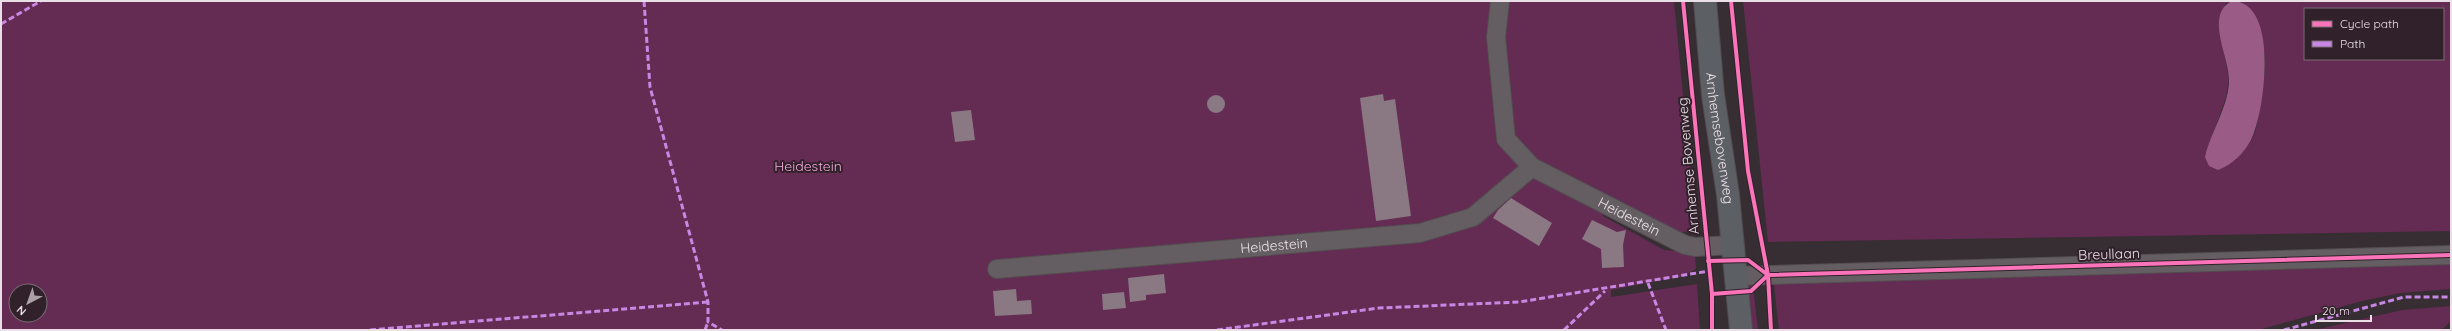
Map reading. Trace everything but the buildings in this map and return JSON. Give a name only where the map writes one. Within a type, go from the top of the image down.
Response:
[{"type":"main road","name":"Arnhemsebovenweg","points":[[1705,1],[1713,95],[1728,195],[1735,276]]},
{"type":"main road","points":[[1735,276],[1741,330]]},
{"type":"street","name":"Heidestein","points":[[1500,1],[1496,37],[1506,139],[1532,167],[1686,245],[1695,247],[1732,245]]},
{"type":"street","name":"Heidestein","points":[[997,269],[1420,233],[1473,218],[1532,167]]},
{"type":"street","name":"Breullaan","points":[[1735,276],[2451,255]]},
{"type":"green space","name":"Heidestein","points":[[1,1],[1674,1],[1696,230],[1672,234],[1601,193],[1603,216],[1664,250],[1695,253],[1696,269],[1683,276],[1611,290],[1611,297],[1697,284],[1700,330],[1,330]]},
{"type":"green space","points":[[1743,1],[2232,1],[2225,4],[2221,39],[2229,79],[2226,97],[2205,157],[2238,157],[2251,141],[2256,129],[2265,73],[2265,54],[2245,4],[2238,1],[2451,1],[2451,231],[1768,242]]},
{"type":"green space","points":[[2451,260],[2451,289],[2400,293],[2362,301],[2258,330],[1779,330],[1773,276]]},
{"type":"green space","points":[[1747,277],[1752,277],[1758,330],[1745,330]]},
{"type":"green space","points":[[2451,306],[2451,321],[2442,330],[2315,330],[2402,310]]},
{"type":"shaded area","points":[[2232,1],[2247,6],[2257,19],[2263,38],[2265,60],[2264,84],[2261,107],[2251,140],[2237,158],[2218,170],[2209,166],[2205,157],[2211,137],[2227,98],[2229,88],[2228,69],[2220,36],[2219,25],[2220,15],[2224,7]]},
{"type":"marked path","points":[[1,24],[41,1]]},
{"type":"marked path","points":[[644,1],[650,87],[708,302],[708,322],[722,330]]},
{"type":"marked path","points":[[1217,330],[1379,308],[1519,302],[1709,271]]},
{"type":"marked path","points":[[1648,283],[1666,330]]},
{"type":"marked path","points":[[1564,330],[1605,291]]},
{"type":"marked path","points":[[2284,330],[2404,297],[2451,297]]},
{"type":"marked path","points":[[370,330],[708,302]]},
{"type":"marked path","points":[[705,330],[708,322]]},
{"type":"cycle path","name":"Arnhemse Bovenweg","points":[[1683,1],[1712,294],[1712,330]]},
{"type":"cycle path","points":[[1731,1],[1748,171],[1768,275],[1771,330]]},
{"type":"cycle path","points":[[1768,275],[2451,255]]},
{"type":"cycle path","points":[[1708,261],[1748,260],[1768,275]]},
{"type":"cycle path","points":[[1712,294],[1751,291],[1768,275]]}]
